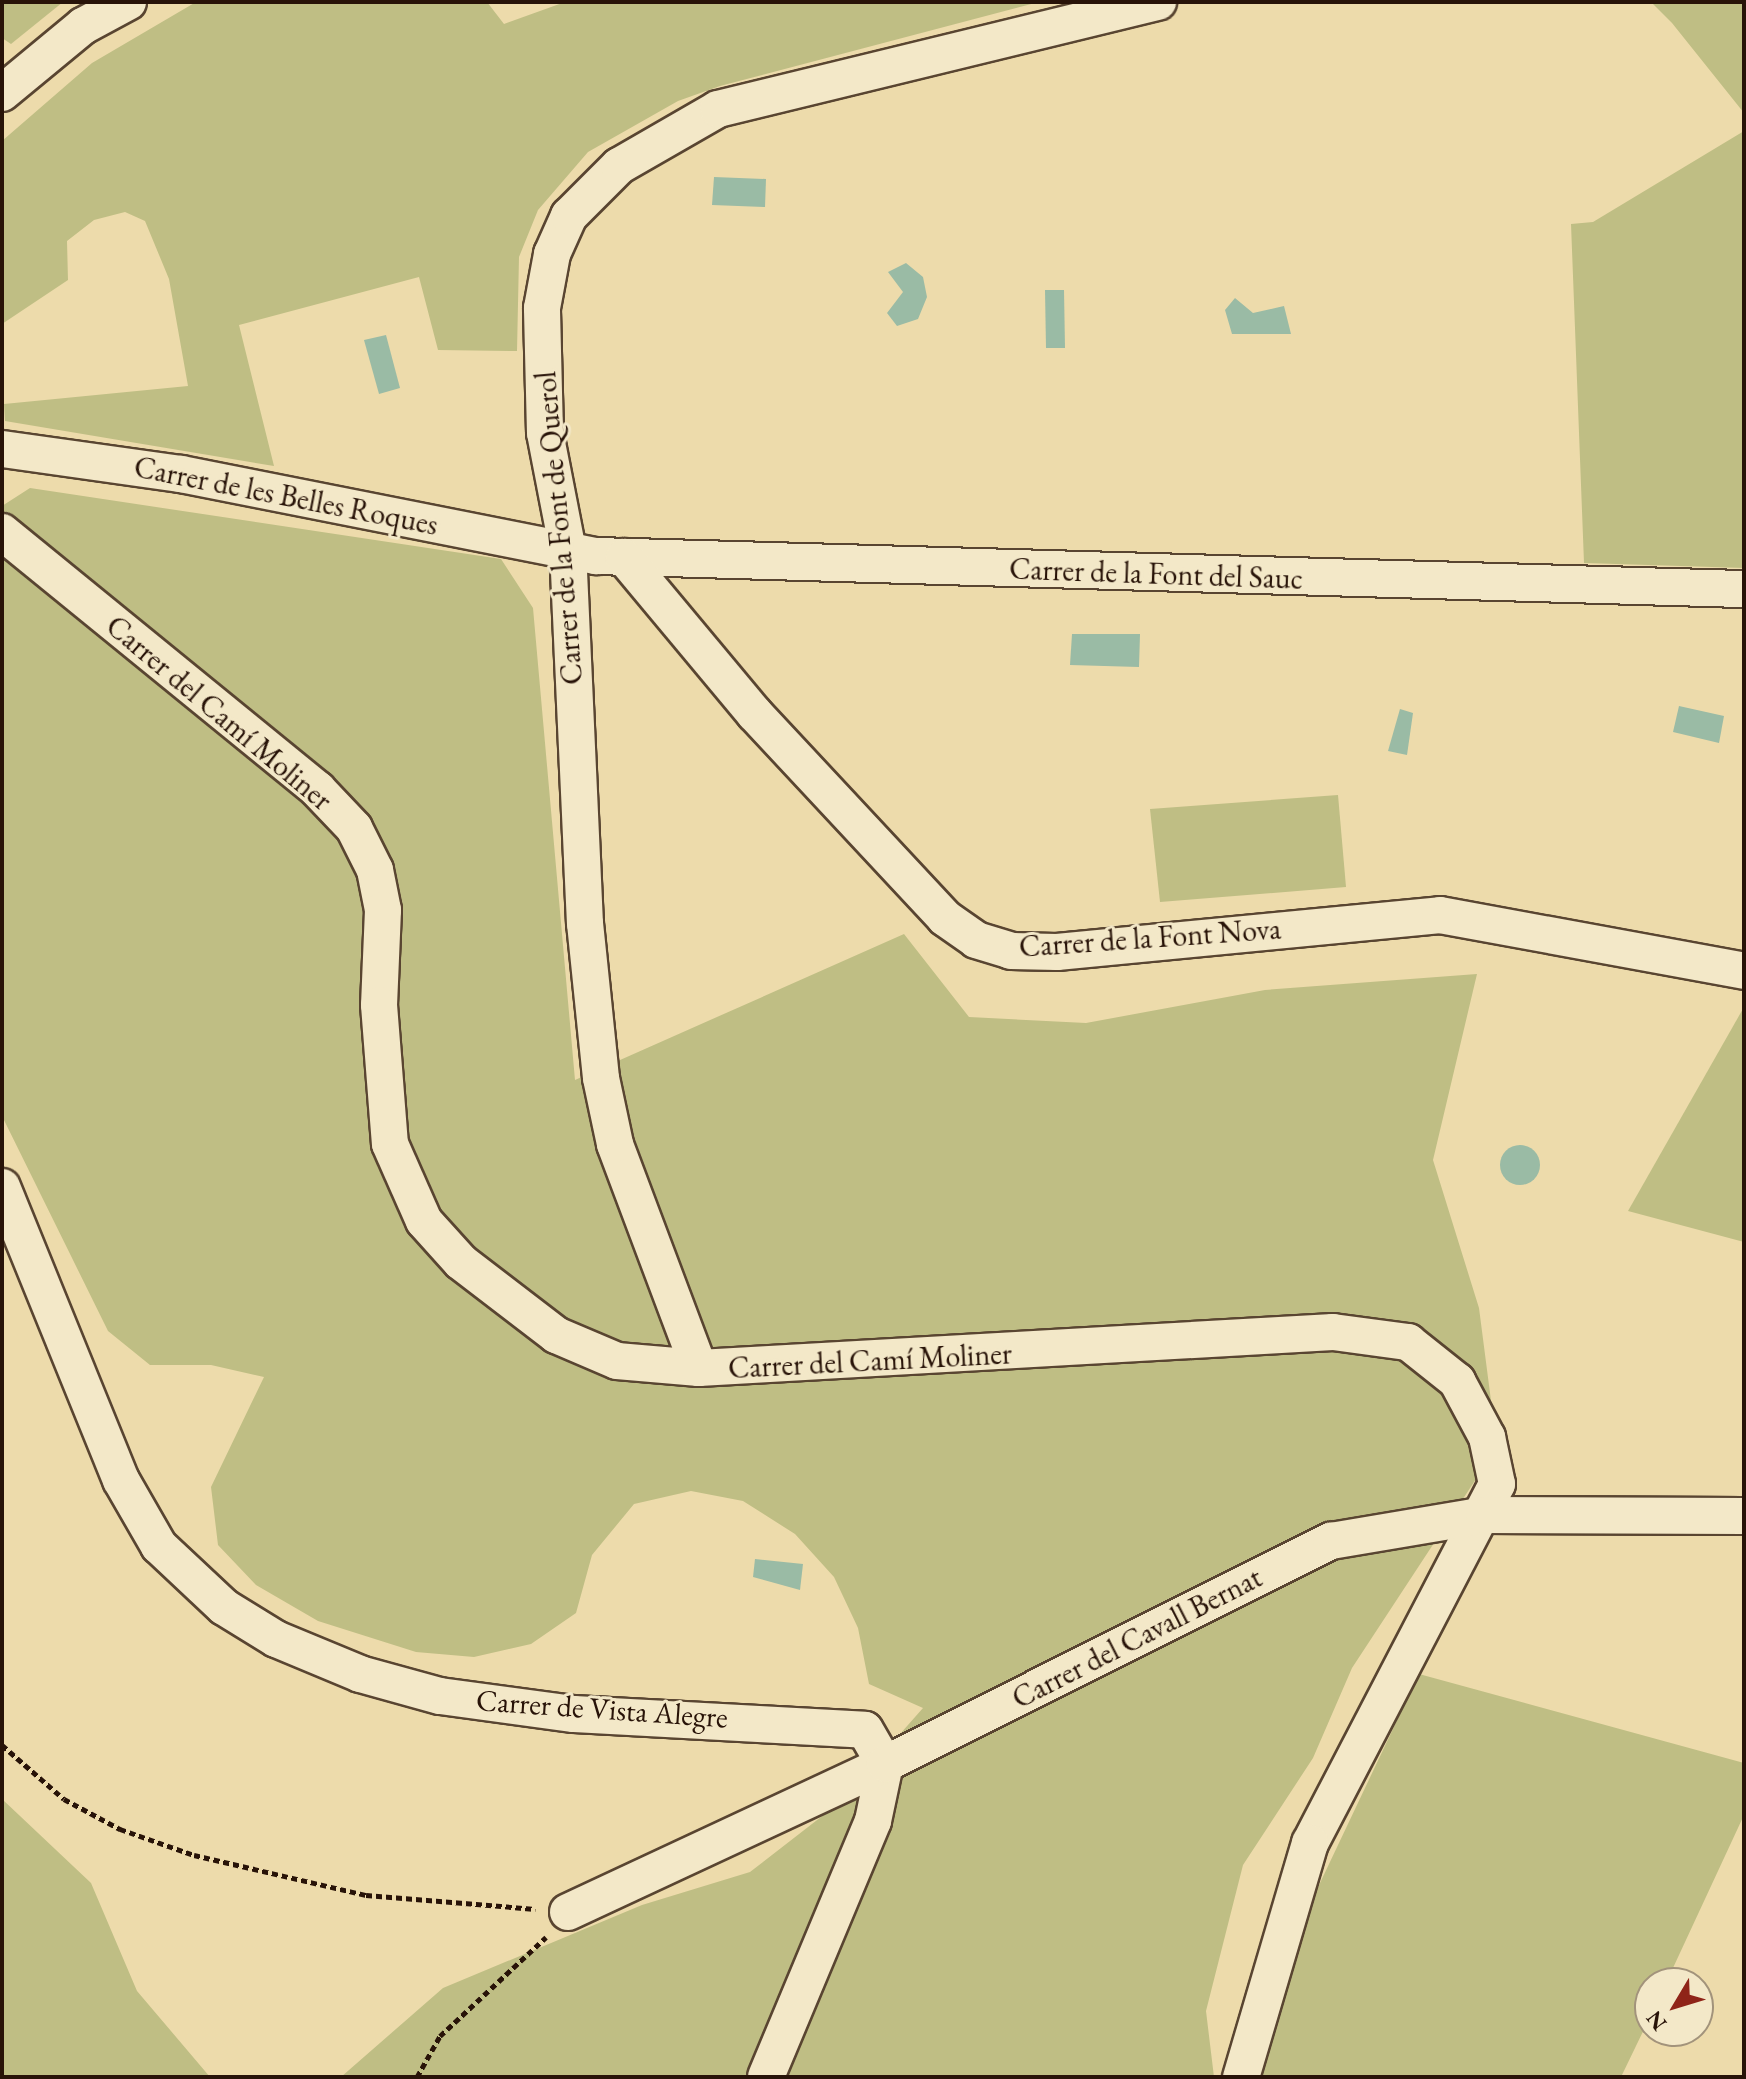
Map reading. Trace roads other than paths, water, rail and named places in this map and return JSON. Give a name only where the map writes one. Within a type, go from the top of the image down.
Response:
[{"type":"street","points":[[2,93],[83,26],[128,2]]},
{"type":"street","name":"Carrer de la Font de Querol","points":[[699,1368],[615,1144],[601,1078],[585,924],[568,551],[545,433],[542,308],[552,254],[590,191],[619,166],[718,109],[1158,2]]},
{"type":"street","name":"Carrer de les Belles Roques","points":[[2,449],[181,474],[568,551]]},
{"type":"street","name":"Carrer del Camí Moliner","points":[[2,532],[317,789],[354,828],[375,870],[383,910],[379,1005],[390,1144],[424,1221],[461,1262],[556,1335],[617,1361],[699,1368],[1370,1334],[1408,1342],[1457,1381],[1474,1406],[1497,1484],[1484,1515],[1310,1843],[1241,2077]]},
{"type":"street","name":"Carrer de la Font del Sauc","points":[[568,551],[624,557],[1744,589]]},
{"type":"street","name":"Carrer de la Font Nova","points":[[624,557],[743,701],[945,918],[976,940],[1011,951],[1057,952],[1440,915],[1744,971]]},
{"type":"street","name":"Carrer de Vista Alegre","points":[[2,1187],[121,1480],[159,1546],[224,1607],[318,1656],[440,1696],[574,1714],[865,1730],[885,1764]]},
{"type":"street","name":"Carrer del Cavall Bernat","points":[[568,1912],[885,1764],[1331,1541],[1484,1515],[1744,1516]]},
{"type":"street","points":[[766,2077],[873,1821],[885,1764]]}]
